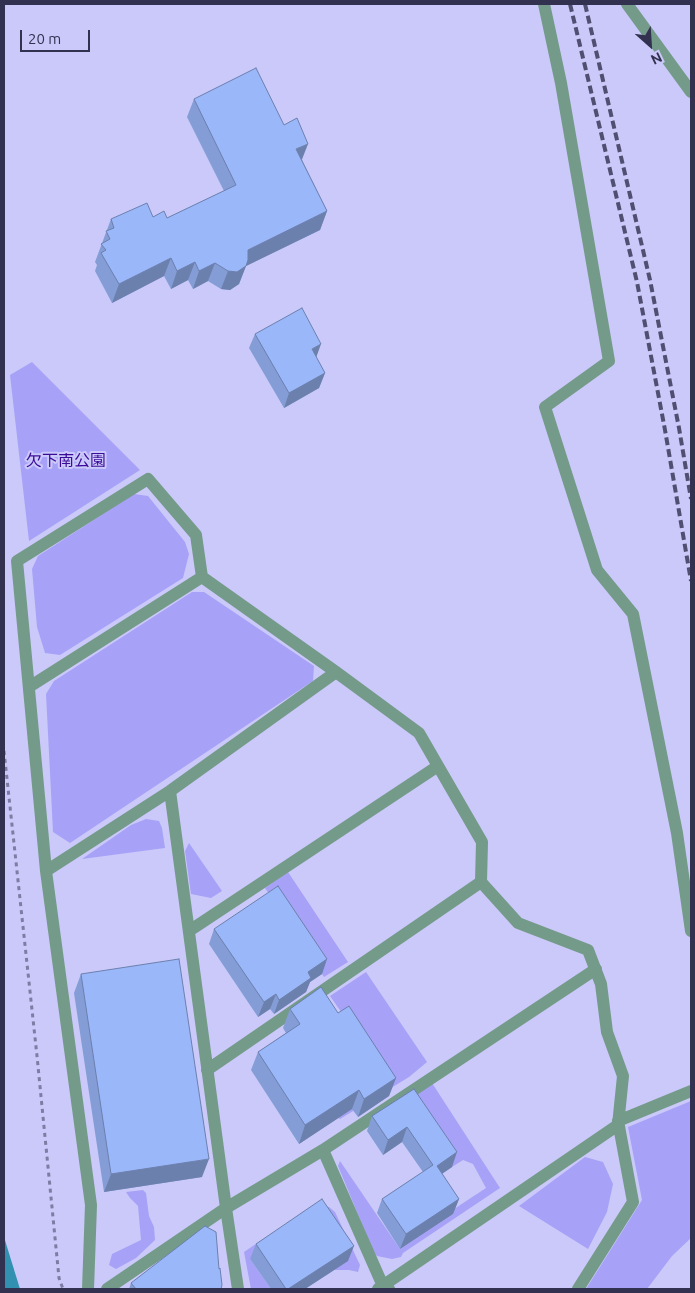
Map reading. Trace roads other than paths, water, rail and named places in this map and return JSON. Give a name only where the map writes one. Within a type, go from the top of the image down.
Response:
[{"type":"street","points":[[544,4],[561,83],[609,361],[545,407],[597,570],[633,614],[677,833],[691,931]]},
{"type":"street","points":[[627,4],[691,92]]},
{"type":"street","points":[[88,1289],[92,1205],[46,871],[17,561],[148,478],[196,535],[202,578],[336,672],[418,733],[482,842],[481,882],[518,923],[588,950],[601,984],[607,1032],[623,1076],[618,1125],[383,1288],[323,1150]]},
{"type":"street","points":[[29,687],[202,578]]},
{"type":"street","points":[[46,871],[170,791],[336,672]]},
{"type":"street","points":[[189,931],[438,766]]},
{"type":"street","points":[[170,791],[238,1289]]},
{"type":"street","points":[[207,1070],[481,882]]},
{"type":"street","points":[[107,1289],[226,1208],[323,1150],[596,969]]},
{"type":"street","points":[[618,1121],[691,1091]]},
{"type":"street","points":[[578,1289],[633,1202],[618,1121]]},
{"type":"water","points":[[4,1237],[20,1289],[4,1289]]},
{"type":"railway","points":[[570,4],[637,282],[691,581]]},
{"type":"railway","points":[[585,4],[650,280],[691,499]]},
{"type":"park label","name":"欠下南公園","points":[[66,461]]}]
